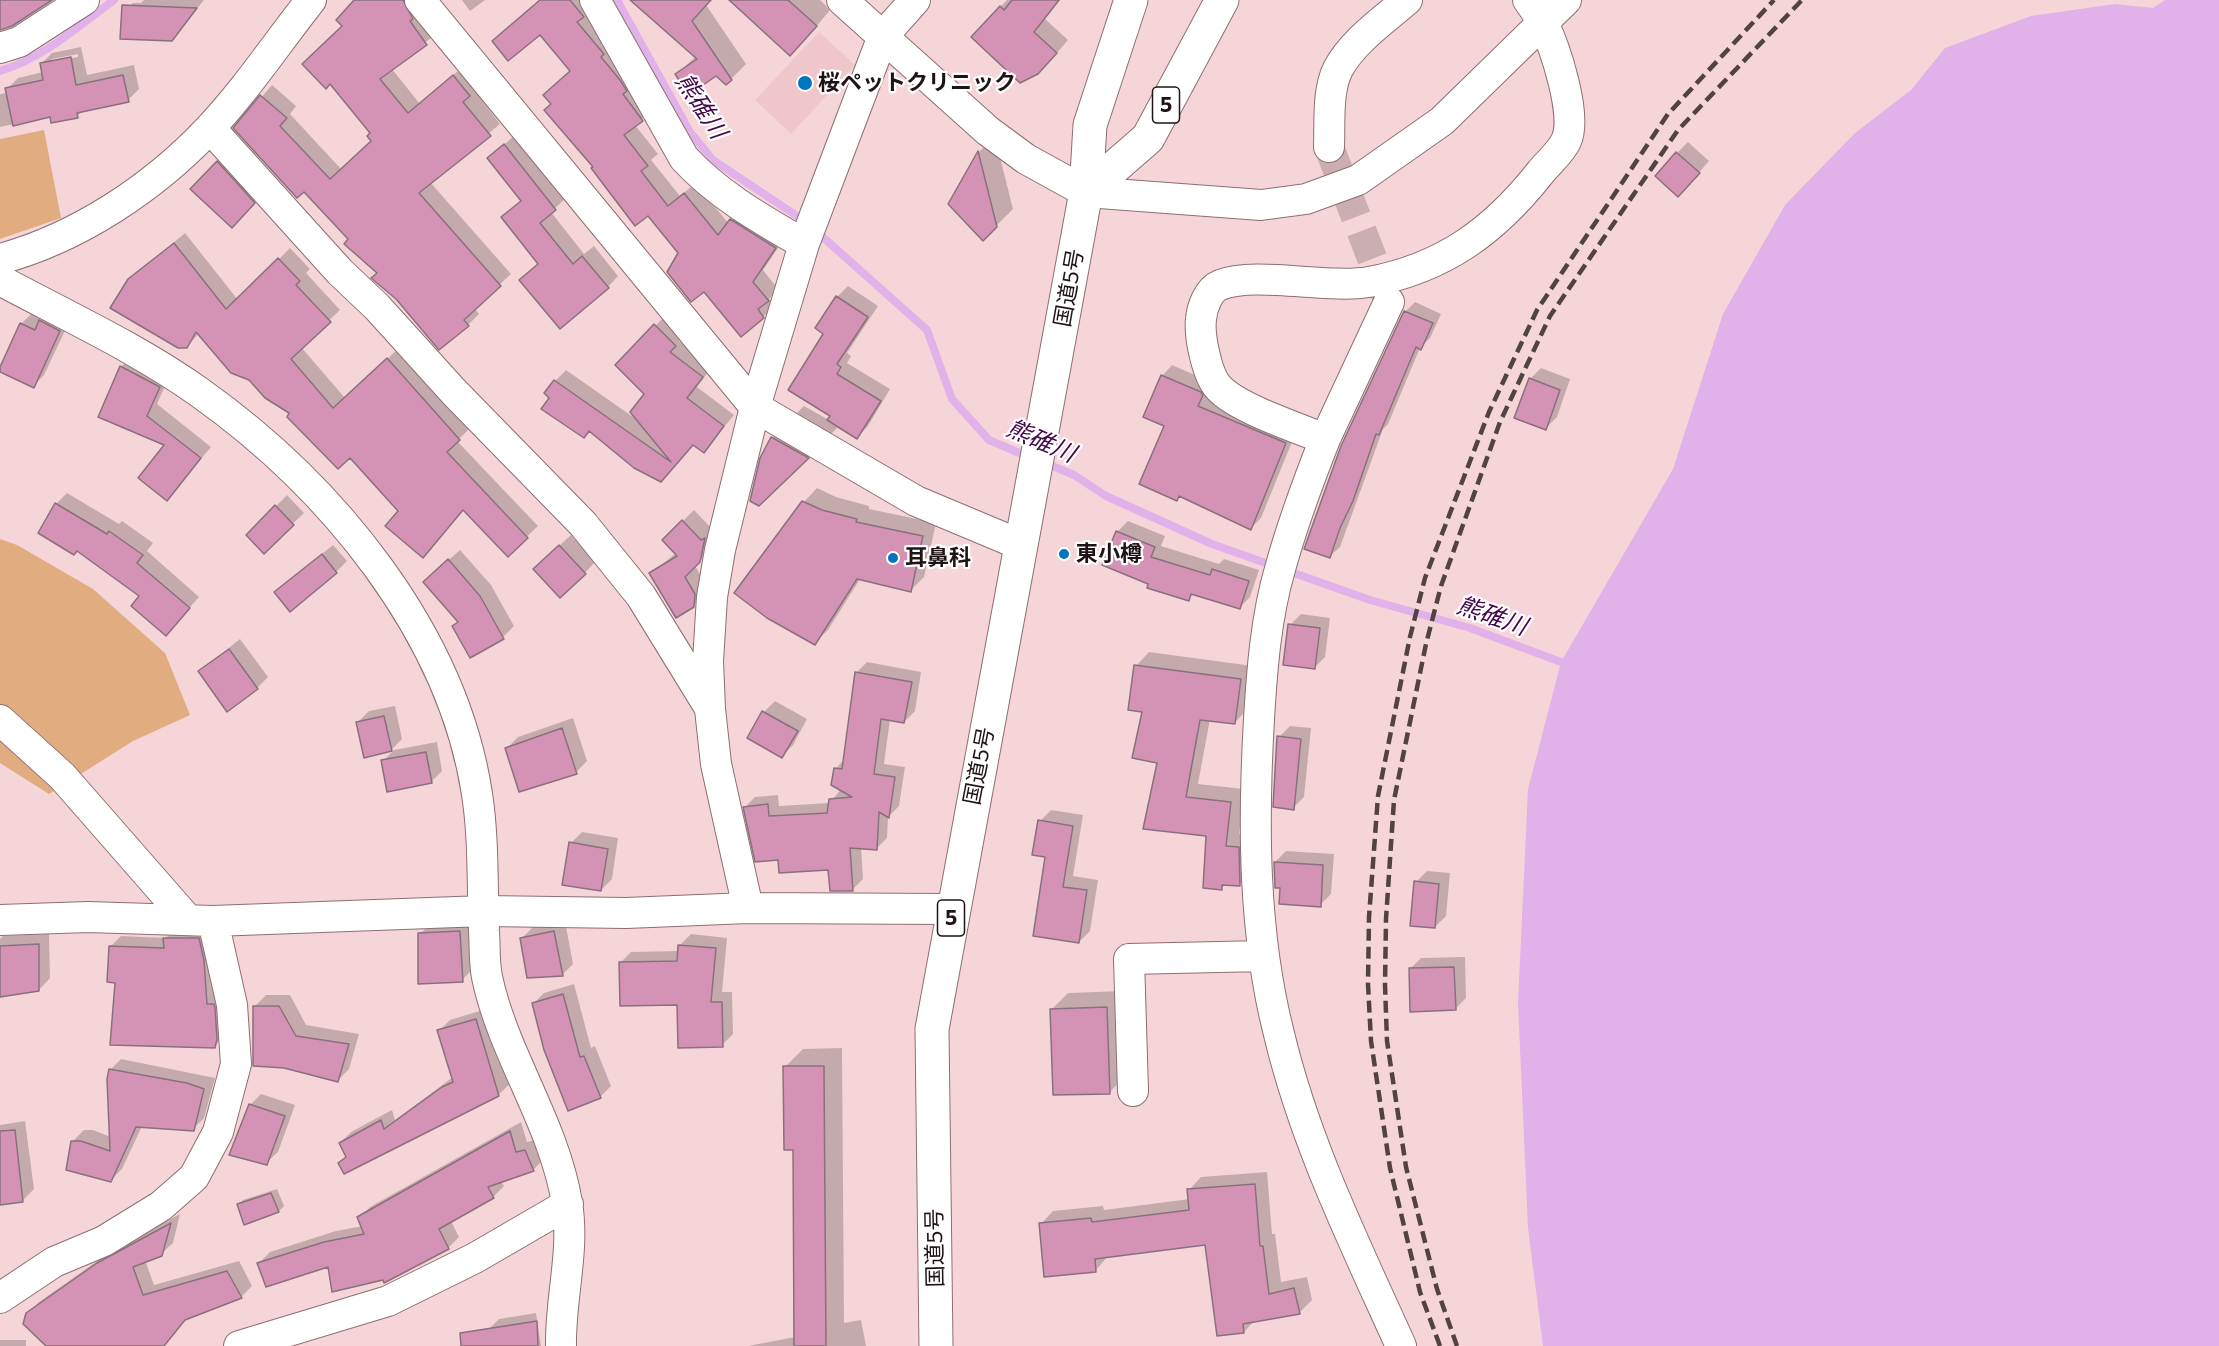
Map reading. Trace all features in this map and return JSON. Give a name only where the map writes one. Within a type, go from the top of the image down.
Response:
[{"type":"highway","name":"国道5号","points":[[936,1346],[932,1029],[952,909],[1032,497],[1086,192],[1090,125],[1131,0]]},
{"type":"highway","name":"5","points":[[1086,192],[1148,138],[1222,0]]},
{"type":"street","points":[[0,48],[19,42],[84,0]]},
{"type":"street","points":[[0,259],[28,251],[108,211],[154,178],[210,128],[311,0]]},
{"type":"street","points":[[420,0],[755,407],[916,501],[1021,545]]},
{"type":"street","points":[[595,0],[684,158],[702,178],[722,193],[804,244]]},
{"type":"street","points":[[842,0],[988,130],[1026,159],[1086,192],[1262,205],[1306,199],[1358,180],[1442,121],[1535,11],[1566,0]]},
{"type":"street","points":[[748,909],[716,764],[710,709],[708,661],[712,597],[720,550],[755,407],[804,244],[883,36],[915,0]]},
{"type":"street","points":[[1329,147],[1330,100],[1338,69],[1360,41],[1407,0]]},
{"type":"street","points":[[1325,440],[1232,398],[1217,387],[1203,349],[1200,326],[1203,306],[1216,286],[1237,280],[1298,283],[1367,282],[1418,269],[1470,243],[1513,207],[1566,141],[1570,120],[1560,70],[1535,11]]},
{"type":"street","points":[[210,128],[340,272],[377,307],[454,392],[583,524],[641,596],[710,709]]},
{"type":"street","points":[[0,280],[121,344],[198,392],[284,459],[357,539],[416,624],[459,719],[477,795],[486,975],[502,1029],[544,1123],[568,1204],[570,1241],[561,1346]]},
{"type":"street","points":[[1389,302],[1325,440],[1279,571],[1263,668],[1256,771],[1258,879],[1263,956],[1279,1034],[1308,1129],[1342,1215],[1401,1346]]},
{"type":"street","points":[[0,720],[62,776],[201,920],[232,1005],[236,1064],[218,1132],[194,1177],[161,1206],[104,1241],[54,1262],[0,1298]]},
{"type":"street","points":[[0,920],[88,917],[201,920],[484,911],[626,913],[748,909],[952,909]]},
{"type":"street","points":[[1133,1091],[1129,959],[1263,956]]},
{"type":"street","points":[[239,1346],[388,1301],[475,1258],[568,1204]]},
{"type":"shaded area","points":[[2165,0],[2219,0],[2219,1346],[1543,1346],[1528,1228],[1518,1003],[1528,789],[1561,662],[1673,469],[1723,314],[1785,205],[1855,133],[1911,90],[1945,48],[2031,16],[2115,4],[2153,8]]},
{"type":"shaded area","name":"桜ペットクリニック","points":[[819,32],[855,65],[791,134],[755,100]]},
{"type":"shaded area","points":[[44,130],[61,218],[0,239],[0,139]]},
{"type":"shaded area","points":[[0,539],[17,545],[93,589],[165,653],[190,715],[133,741],[49,794],[0,763]]},
{"type":"building","points":[[0,0],[52,0],[12,26],[0,30]]},
{"type":"building","points":[[354,0],[403,0],[413,19],[410,21],[427,45],[380,79],[408,113],[453,75],[470,96],[463,102],[491,136],[419,193],[501,286],[464,320],[469,326],[439,350],[396,299],[371,278],[377,273],[344,244],[348,239],[304,192],[297,198],[233,128],[260,95],[287,118],[280,126],[330,179],[371,141],[367,136],[370,133],[330,84],[326,89],[302,64],[342,26],[336,20]]},
{"type":"building","points":[[540,0],[570,0],[584,17],[577,22],[604,54],[601,57],[620,80],[627,91],[623,94],[643,121],[624,135],[648,166],[641,171],[668,206],[684,193],[718,235],[730,219],[776,248],[753,282],[769,301],[758,309],[764,318],[741,337],[704,292],[691,302],[667,272],[678,253],[648,216],[635,226],[591,168],[593,167],[544,110],[551,104],[543,95],[570,71],[540,35],[508,61],[492,41]]},
{"type":"building","points":[[630,0],[711,0],[692,21],[732,80],[726,85],[716,76],[689,95],[675,74],[697,59]]},
{"type":"building","points":[[729,0],[788,0],[817,26],[790,56]]},
{"type":"building","points":[[1012,0],[1059,0],[1034,32],[1057,53],[1038,74],[1020,83],[971,37],[1000,6],[1004,10]]},
{"type":"building","points":[[122,5],[197,8],[172,41],[120,39]]},
{"type":"building","points":[[71,57],[76,85],[123,75],[129,102],[77,113],[78,118],[51,123],[50,117],[13,126],[5,88],[43,80],[40,63]]},
{"type":"building","points":[[504,144],[556,210],[540,223],[573,264],[582,256],[609,288],[560,329],[519,280],[538,264],[501,217],[521,201],[487,158]]},
{"type":"building","points":[[978,151],[997,227],[983,241],[948,204]]},
{"type":"building","points":[[1676,152],[1700,173],[1678,197],[1655,176]]},
{"type":"building","points":[[217,161],[255,203],[232,228],[190,189]]},
{"type":"building","points":[[174,243],[226,309],[278,258],[300,281],[296,285],[331,322],[291,359],[333,408],[387,358],[460,440],[447,452],[528,538],[508,557],[463,510],[423,558],[385,526],[398,511],[350,458],[338,469],[287,417],[289,413],[265,398],[249,380],[231,373],[196,332],[187,348],[178,348],[110,308],[128,279]]},
{"type":"building","points":[[836,296],[868,317],[837,364],[841,367],[837,374],[881,401],[857,439],[827,420],[830,416],[788,390],[823,334],[815,328]]},
{"type":"building","points":[[1404,311],[1433,323],[1421,350],[1416,347],[1379,435],[1376,434],[1330,558],[1304,549],[1341,446]]},
{"type":"building","points":[[39,320],[60,331],[34,388],[0,372],[0,367],[20,323],[35,330]]},
{"type":"building","points":[[654,324],[676,346],[670,352],[703,377],[687,398],[724,426],[704,453],[693,445],[661,482],[634,468],[589,431],[584,438],[541,409],[549,398],[544,393],[554,380],[671,462],[630,412],[644,394],[615,365]]},
{"type":"building","points":[[120,366],[160,387],[147,416],[201,458],[167,501],[138,478],[164,445],[98,417]]},
{"type":"building","points":[[1161,375],[1201,392],[1203,395],[1198,406],[1286,443],[1251,530],[1179,496],[1177,501],[1139,484],[1164,426],[1143,417]]},
{"type":"building","points":[[1529,378],[1560,390],[1546,430],[1514,418]]},
{"type":"building","points":[[771,437],[809,458],[759,506],[750,501],[760,458]]},
{"type":"building","points":[[802,501],[822,510],[857,519],[856,522],[923,536],[911,592],[857,579],[815,645],[767,618],[734,593]]},
{"type":"building","points":[[55,503],[107,534],[109,531],[143,555],[137,563],[190,608],[166,636],[131,606],[139,596],[77,551],[74,555],[38,533]]},
{"type":"building","points":[[275,505],[294,525],[264,554],[246,535]]},
{"type":"building","points":[[682,520],[701,540],[705,538],[700,562],[685,577],[695,594],[694,607],[676,618],[649,573],[677,556],[662,540]]},
{"type":"building","points":[[1116,531],[1155,547],[1151,557],[1210,575],[1212,569],[1249,581],[1240,609],[1191,594],[1189,601],[1147,588],[1148,584],[1102,565]]},
{"type":"building","points":[[559,545],[586,574],[560,598],[533,569]]},
{"type":"building","points":[[322,554],[337,573],[290,612],[274,592]]},
{"type":"building","points":[[448,559],[480,596],[504,639],[470,658],[452,626],[458,622],[423,582]]},
{"type":"building","points":[[1288,624],[1320,628],[1315,669],[1283,665]]},
{"type":"building","points":[[229,649],[258,689],[227,712],[198,671]]},
{"type":"building","points":[[1134,665],[1241,679],[1235,724],[1200,720],[1186,797],[1231,802],[1226,846],[1239,847],[1240,886],[1222,885],[1222,890],[1203,888],[1206,836],[1143,829],[1157,763],[1132,758],[1142,712],[1128,710]]},
{"type":"building","points":[[855,672],[912,682],[904,723],[881,719],[874,774],[895,777],[889,818],[879,812],[877,850],[850,848],[853,891],[830,891],[828,870],[779,873],[778,860],[755,862],[743,807],[768,804],[769,816],[827,813],[829,799],[852,797],[831,785],[834,768],[842,769]]},
{"type":"building","points":[[762,711],[798,731],[782,758],[747,738]]},
{"type":"building","points":[[384,716],[392,751],[364,758],[356,722]]},
{"type":"building","points":[[562,728],[577,774],[519,792],[505,748]]},
{"type":"building","points":[[1277,736],[1301,739],[1294,810],[1273,807]]},
{"type":"building","points":[[426,752],[432,783],[387,792],[381,760]]},
{"type":"building","points":[[1038,820],[1073,826],[1063,887],[1087,890],[1079,943],[1033,936],[1045,857],[1032,855]]},
{"type":"building","points":[[569,842],[608,849],[601,891],[562,885]]},
{"type":"building","points":[[1274,862],[1323,865],[1321,907],[1279,904],[1280,888],[1275,888]]},
{"type":"building","points":[[1414,881],[1439,884],[1435,928],[1410,926]]},
{"type":"building","points":[[460,931],[463,982],[418,984],[418,933]]},
{"type":"building","points":[[554,931],[563,976],[527,978],[520,938]]},
{"type":"building","points":[[163,938],[199,938],[204,960],[207,1004],[214,1004],[215,1008],[217,1039],[215,1048],[110,1045],[115,983],[107,982],[109,946],[164,948]]},
{"type":"building","points":[[39,944],[39,991],[0,997],[0,946]]},
{"type":"building","points":[[678,945],[716,948],[711,1002],[722,1002],[723,1047],[678,1048],[677,1005],[620,1006],[619,962],[677,961]]},
{"type":"building","points":[[1454,967],[1456,1010],[1410,1012],[1409,968]]},
{"type":"building","points":[[563,994],[580,1057],[584,1056],[601,1098],[568,1111],[544,1050],[532,1003]]},
{"type":"building","points":[[253,1006],[279,1006],[296,1036],[349,1044],[338,1082],[284,1068],[253,1066]]},
{"type":"building","points":[[1107,1007],[1110,1094],[1053,1095],[1050,1009]]},
{"type":"building","points":[[476,1019],[499,1096],[344,1174],[338,1163],[346,1157],[339,1143],[381,1120],[384,1129],[442,1087],[453,1082],[437,1030]]},
{"type":"building","points":[[783,1066],[824,1066],[826,1346],[794,1346],[793,1150],[784,1150]]},
{"type":"building","points":[[109,1069],[187,1083],[204,1089],[194,1131],[136,1127],[111,1182],[66,1170],[71,1141],[81,1141],[110,1151],[107,1079]]},
{"type":"building","points":[[249,1104],[285,1116],[267,1165],[229,1155]]},
{"type":"building","points":[[15,1130],[23,1202],[0,1205],[0,1131]]},
{"type":"building","points":[[510,1131],[516,1152],[525,1150],[534,1171],[488,1187],[494,1198],[439,1229],[449,1249],[384,1283],[383,1280],[332,1292],[328,1267],[266,1287],[257,1263],[324,1242],[364,1234],[357,1217]]},
{"type":"building","points":[[1255,1184],[1260,1246],[1263,1246],[1269,1294],[1294,1288],[1300,1314],[1243,1324],[1244,1333],[1217,1336],[1205,1245],[1095,1259],[1096,1272],[1044,1277],[1039,1223],[1091,1218],[1092,1222],[1189,1210],[1187,1189]]},
{"type":"building","points":[[271,1193],[279,1212],[244,1225],[237,1204]]},
{"type":"building","points":[[171,1223],[162,1256],[133,1267],[143,1295],[227,1271],[242,1298],[185,1320],[164,1346],[46,1346],[23,1324],[26,1313],[97,1263]]},
{"type":"building","points":[[537,1321],[538,1346],[461,1346],[460,1333]]},
{"type":"waterway","name":"熊碓川","points":[[0,71],[16,66],[46,50],[114,0]]},
{"type":"waterway","name":"熊碓川","points":[[617,0],[690,132],[713,160],[806,222]]},
{"type":"waterway","name":"熊碓川","points":[[816,231],[927,330],[952,399],[989,440],[1031,458]]},
{"type":"waterway","name":"熊碓川","points":[[1043,462],[1074,475],[1106,496],[1212,544],[1370,600],[1470,628],[1561,662]]},
{"type":"tunnel","points":[[1329,147],[1389,302]]},
{"type":"railway","points":[[1440,1346],[1420,1292],[1390,1168],[1371,1041],[1368,984],[1369,917],[1378,796],[1410,637],[1425,578],[1489,412],[1537,310],[1668,114],[1774,0]]},
{"type":"railway","points":[[1457,1346],[1437,1289],[1406,1167],[1387,1041],[1386,919],[1394,800],[1426,644],[1441,586],[1500,422],[1550,316],[1678,130],[1802,0]]},
{"type":"place","name":"桜ペットクリニック","points":[[805,83]]},
{"type":"place","name":"東小樽","points":[[1064,554]]},
{"type":"place","name":"耳鼻科","points":[[893,558]]}]
